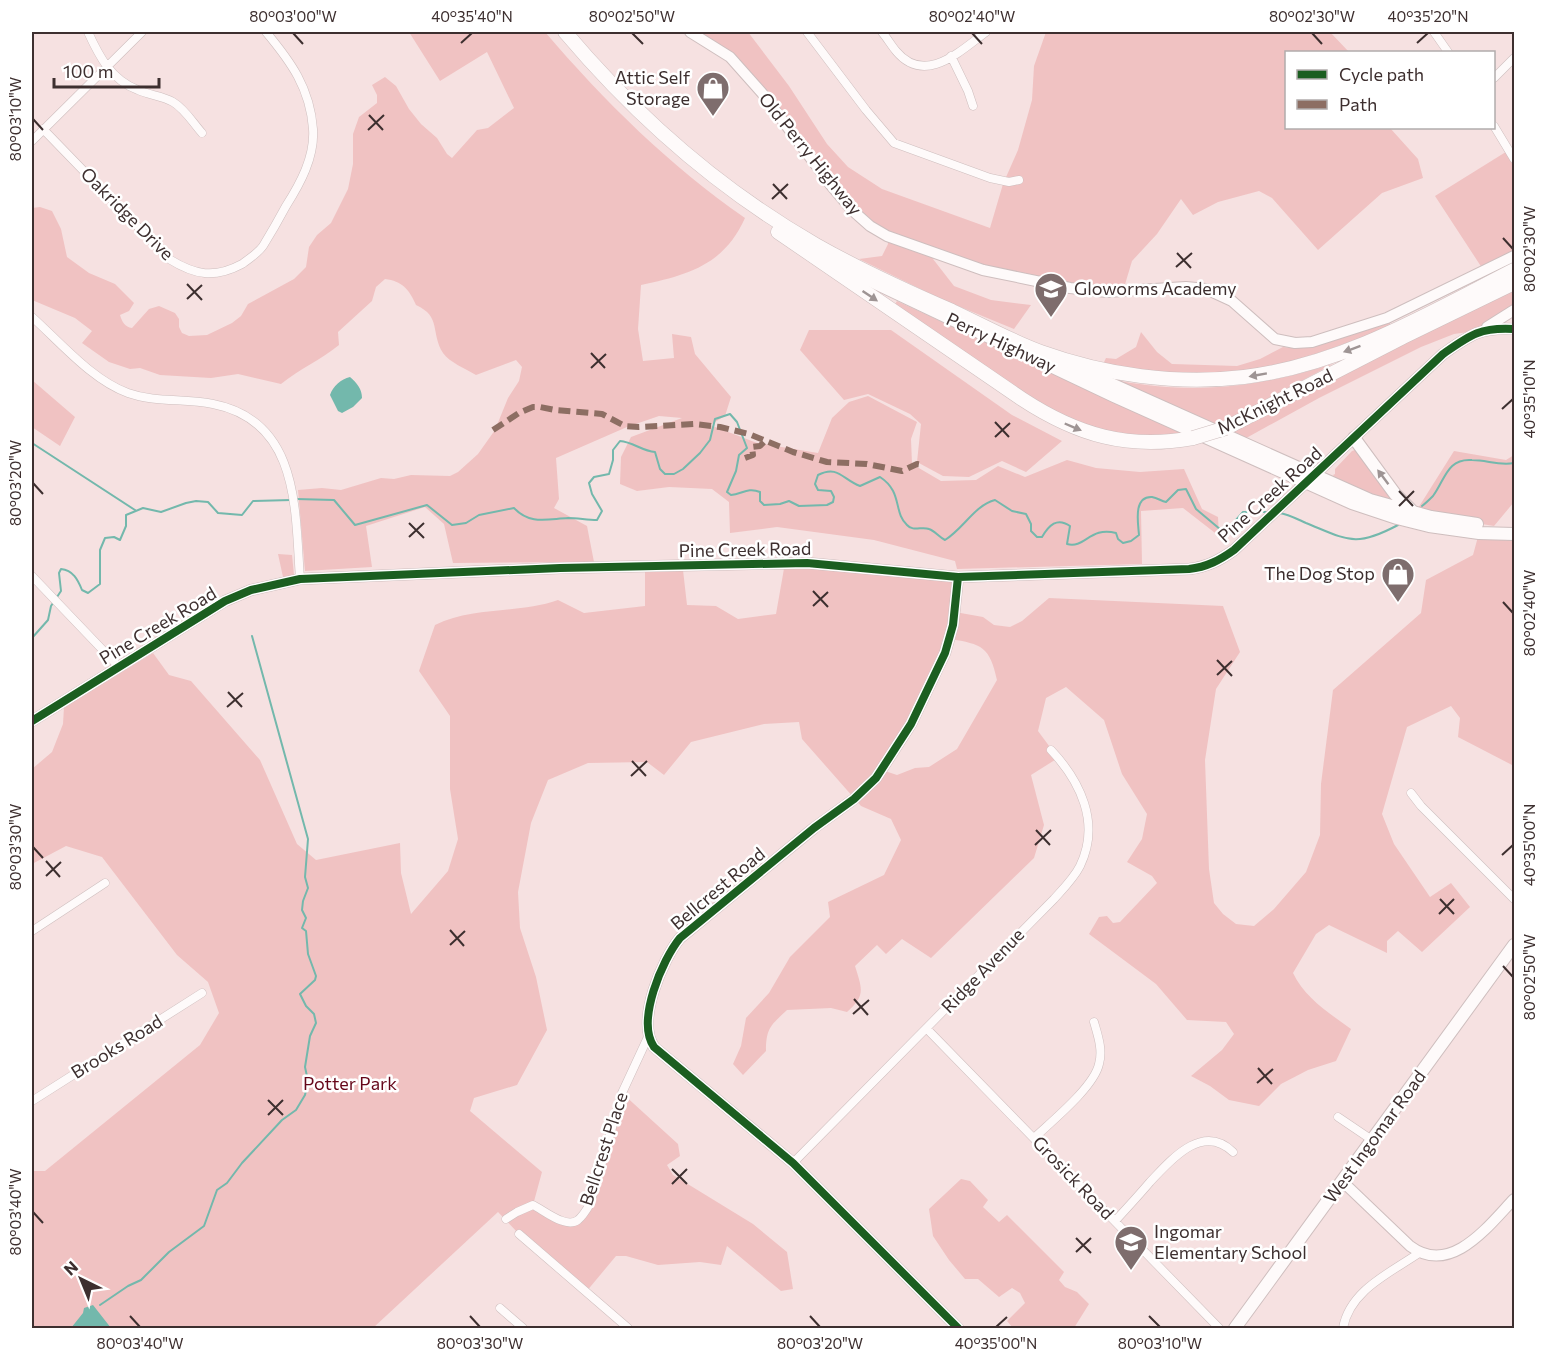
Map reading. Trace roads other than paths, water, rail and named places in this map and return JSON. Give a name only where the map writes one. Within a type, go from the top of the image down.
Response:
[{"type":"highway","name":"Perry Highway","points":[[554,32],[602,87],[670,152],[729,199],[788,239]]},
{"type":"highway","name":"Perry Highway","points":[[566,32],[603,74],[657,128],[708,171],[768,215],[863,270],[1041,352]]},
{"type":"highway","name":"McKnight Road","points":[[788,239],[1022,399],[1054,418],[1086,432],[1122,441],[1159,442],[1193,438],[1226,428],[1403,337],[1515,283]]},
{"type":"highway","name":"McKnight Road","points":[[1041,352],[1108,370],[1159,378],[1210,380],[1261,374],[1315,362],[1372,341],[1515,270]]},
{"type":"main road","name":"Perry Highway","points":[[788,239],[880,286],[1310,479],[1415,513],[1465,523],[1515,526]]},
{"type":"main road","name":"Perry Highway","points":[[1041,352],[1310,479],[1366,508],[1418,523],[1464,531],[1515,534]]},
{"type":"main road","points":[[1354,438],[1395,494],[1415,513]]},
{"type":"main road","name":"West Ingomar Road","points":[[1235,1329],[1515,945]]},
{"type":"street","points":[[88,32],[106,67],[127,85],[172,101],[202,134]]},
{"type":"street","points":[[32,141],[142,32]]},
{"type":"street","name":"Oakridge Drive","points":[[43,129],[169,259],[183,268],[201,273],[216,274],[230,270],[247,261],[261,248],[295,192],[308,164],[313,131],[309,103],[301,78],[266,32]]},
{"type":"street","name":"Old Perry Highway","points":[[690,32],[730,57],[762,93],[830,184],[852,210],[870,226],[887,236],[983,270],[1070,288],[1107,292],[1186,287],[1206,289],[1232,301],[1275,339],[1295,344],[1312,342],[1387,318],[1515,256]]},
{"type":"street","points":[[807,32],[894,143],[990,178],[1009,182],[1019,180]]},
{"type":"street","points":[[882,32],[896,52],[916,65],[926,67],[951,57],[986,32]]},
{"type":"street","points":[[1434,32],[1447,51]]},
{"type":"street","points":[[951,57],[973,106]]},
{"type":"street","points":[[1495,77],[1515,58]]},
{"type":"street","points":[[1495,128],[1515,159]]},
{"type":"street","points":[[1483,330],[1515,310]]},
{"type":"street","points":[[32,316],[109,385],[144,398],[164,402],[212,404],[226,407],[240,413],[262,428],[281,453],[289,475],[300,579]]},
{"type":"street","name":"Pine Creek Road","points":[[32,721],[225,601],[250,590],[300,579],[560,568],[807,563],[958,577],[1195,569],[1221,559],[1263,524],[1443,354],[1483,330],[1515,329]]},
{"type":"street","points":[[32,576],[119,667]]},
{"type":"street","name":"Bellcrest Road","points":[[648,1036],[648,1017],[660,974],[680,938],[819,824],[854,799],[882,770],[911,724],[945,653],[953,625],[958,577]]},
{"type":"street","name":"Ridge Avenue","points":[[793,1163],[1054,899],[1079,867],[1087,840],[1086,807],[1081,791],[1071,773],[1051,750]]},
{"type":"street","points":[[1411,793],[1421,806],[1515,899]]},
{"type":"street","points":[[32,931],[105,883]]},
{"type":"street","name":"Brooks Road","points":[[32,1101],[202,993]]},
{"type":"street","points":[[1035,1138],[1083,1090],[1097,1070],[1100,1049],[1094,1022]]},
{"type":"street","name":"Grosick Road","points":[[927,1029],[1219,1329]]},
{"type":"street","points":[[648,1036],[659,1053],[793,1163],[958,1329]]},
{"type":"street","name":"Bellcrest Place","points":[[506,1219],[533,1205],[561,1220],[571,1223],[579,1219],[590,1204],[620,1101],[629,1075],[648,1036]]},
{"type":"street","points":[[1338,1117],[1372,1140]]},
{"type":"street","points":[[1115,1221],[1171,1160],[1189,1146],[1198,1143],[1212,1143],[1223,1145],[1233,1152]]},
{"type":"street","points":[[1342,1181],[1403,1240],[1419,1252],[1436,1255],[1466,1246],[1515,1199]]},
{"type":"street","points":[[519,1234],[628,1329]]},
{"type":"street","points":[[1343,1329],[1349,1310],[1361,1294],[1419,1252]]},
{"type":"street","points":[[500,1308],[523,1329]]},
{"type":"water","points":[[350,377],[359,386],[362,398],[342,413],[338,411],[330,395],[338,383]]},
{"type":"water","points":[[93,1305],[111,1328],[71,1328],[83,1313],[84,1308]]},
{"type":"waterway","points":[[296,499],[334,500],[355,525],[427,505],[452,525],[466,523],[479,515],[514,508],[533,519],[597,520],[602,511],[592,494],[589,483],[594,477],[609,474],[613,450],[620,441],[655,452],[660,469],[665,474],[674,474],[700,453],[710,440],[715,419],[730,414],[737,422],[747,448],[739,455],[736,471],[727,492],[731,495],[752,490],[760,492],[760,501],[764,505],[789,501],[799,506],[827,505],[833,502],[834,497],[831,491],[818,490],[815,484],[818,475],[835,472],[860,486],[880,477],[892,489],[900,514],[909,527],[929,529],[945,540],[981,507],[995,500],[1012,511],[1026,514],[1031,524],[1031,531],[1037,537],[1042,537],[1057,522],[1065,523],[1070,526],[1067,544],[1073,545],[1100,532],[1116,533],[1118,539],[1123,543],[1131,541],[1139,535],[1138,511],[1142,501],[1152,497],[1166,502],[1178,490],[1186,489],[1196,509],[1221,530],[1229,528],[1243,512],[1270,512]]},
{"type":"waterway","points":[[32,443],[135,510]]},
{"type":"waterway","points":[[1422,506],[1433,496],[1448,471],[1457,463],[1464,460],[1514,463]]},
{"type":"waterway","points":[[32,638],[48,620],[51,606],[61,591],[59,573],[61,569],[72,573],[82,590],[88,593],[100,584],[100,550],[105,538],[114,537],[120,540],[126,526],[126,515],[143,508],[161,512],[196,501],[208,502],[218,513],[242,515],[253,501],[291,500]]},
{"type":"waterway","points":[[1279,513],[1332,534],[1352,539],[1371,537],[1398,525]]},
{"type":"waterway","points":[[100,1305],[141,1280],[169,1252],[204,1226],[217,1190],[227,1183],[242,1163],[282,1120],[296,1110],[305,1095],[308,1081],[305,1067],[310,1036],[316,1023],[314,1014],[306,1006],[300,994],[315,980],[316,976],[308,954],[306,931],[302,928],[306,918],[302,910],[308,888],[305,877],[308,839],[252,636]]},
{"type":"place","name":"Attic Self Storage","points":[[713,117]]},
{"type":"place","name":"Gloworms Academy","points":[[1051,318]]},
{"type":"place","name":"The Dog Stop","points":[[1398,603]]},
{"type":"place","name":"Ingomar Elementary School","points":[[1131,1271]]},
{"type":"park label","name":"Potter Park","points":[[350,1084]]}]
